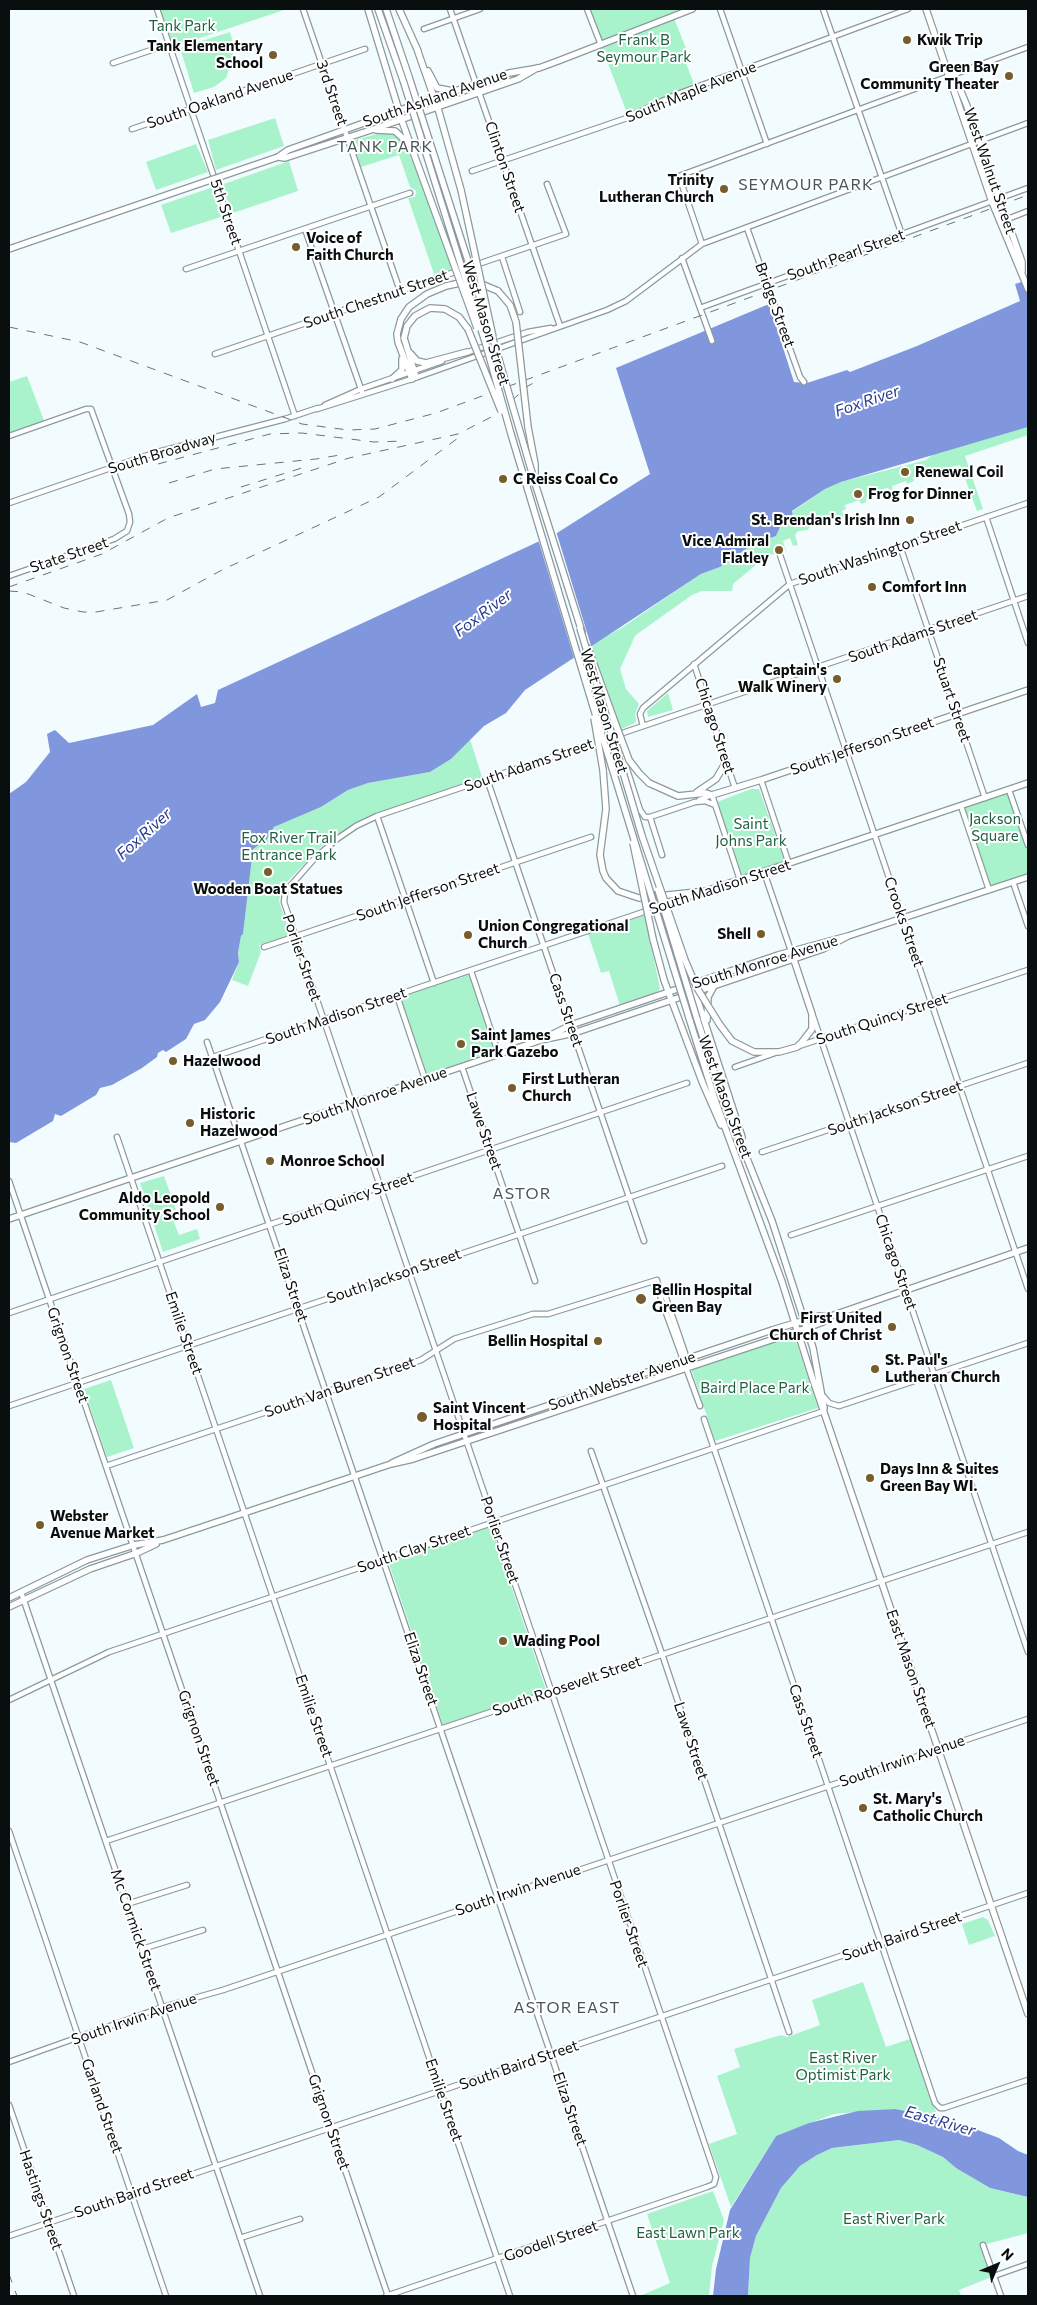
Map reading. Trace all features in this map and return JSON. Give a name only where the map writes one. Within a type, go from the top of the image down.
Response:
[{"type":"main road","points":[[368,9],[413,153],[473,318],[486,345]]},
{"type":"main road","name":"West Mason Street","points":[[378,9],[406,78],[493,339],[642,836],[715,1100],[737,1155],[796,1323]]},
{"type":"main road","name":"West Mason Street","points":[[386,9],[421,134],[633,836],[694,1020],[722,1096],[767,1206],[804,1320],[824,1397],[824,1411]]},
{"type":"main road","points":[[399,9],[434,85],[440,89],[455,91]]},
{"type":"main road","name":"South Ashland Avenue","points":[[9,248],[278,157],[285,158],[479,93],[520,78],[538,68],[692,9]]},
{"type":"main road","name":"West Walnut Street","points":[[926,9],[992,202],[1017,264],[1026,280],[1028,289]]},
{"type":"main road","points":[[417,49],[438,107],[462,190],[493,330],[493,339]]},
{"type":"main road","name":"South Ashland Avenue","points":[[278,157],[282,152],[434,98],[517,70],[538,68]]},
{"type":"main road","name":"West Walnut Street","points":[[950,76],[957,82],[980,141],[1022,262],[1022,271]]},
{"type":"main road","points":[[369,130],[388,129],[398,132],[413,153]]},
{"type":"main road","points":[[392,379],[403,367],[398,342],[398,328],[403,316],[413,304],[427,294],[446,286],[466,282],[484,284],[498,291],[510,305],[516,322],[522,389],[535,464],[535,483]]},
{"type":"main road","points":[[414,378],[405,344],[405,332],[410,320],[421,312],[434,308],[452,312],[462,319],[467,326],[511,434]]},
{"type":"main road","points":[[398,342],[412,372]]},
{"type":"main road","points":[[405,344],[413,358],[423,363],[467,352]]},
{"type":"main road","points":[[580,628],[626,754],[638,773],[649,783],[668,793],[686,796],[706,793],[712,795]]},
{"type":"main road","name":"South Jefferson Street","points":[[712,795],[1028,690]]},
{"type":"main road","points":[[592,703],[606,797],[600,855],[602,871],[611,885],[630,897],[639,898],[706,891]]},
{"type":"main road","points":[[686,796],[710,785],[719,776],[726,762]]},
{"type":"main road","name":"South Madison Street","points":[[706,891],[1028,783]]},
{"type":"main road","points":[[633,836],[658,963],[703,1084],[737,1155]]},
{"type":"main road","points":[[642,836],[693,980],[720,1025],[732,1041],[745,1050],[760,1053],[779,1052]]},
{"type":"main road","name":"South Monroe Avenue","points":[[541,1040],[571,1024],[791,951],[848,936],[1028,876]]},
{"type":"main road","name":"South Monroe Avenue","points":[[9,1219],[541,1040],[574,1033],[715,986],[823,949],[848,936]]},
{"type":"main road","name":"Chicago Street","points":[[791,951],[812,1014]]},
{"type":"main road","points":[[692,985],[739,1124],[745,1152]]},
{"type":"main road","points":[[712,1042],[706,1009],[710,992],[715,986]]},
{"type":"main road","points":[[797,1047],[805,1040],[812,1029],[812,1014]]},
{"type":"main road","name":"South Quincy Street","points":[[779,1052],[797,1047]]},
{"type":"main road","name":"South Webster Avenue","points":[[9,1607],[90,1569],[136,1553],[163,1540],[798,1331],[823,1322],[828,1317],[1028,1248]]},
{"type":"main road","name":"South Webster Avenue","points":[[390,1464],[404,1456],[464,1434],[804,1320],[822,1315],[828,1317]]},
{"type":"main road","name":"East Mason Street","points":[[796,1323],[812,1377],[1028,2014]]},
{"type":"main road","name":"South Webster Avenue","points":[[9,1598],[87,1560],[134,1545],[163,1540]]},
{"type":"street","name":"5th Street","points":[[157,9],[295,416]]},
{"type":"street","name":"3rd Street","points":[[303,9],[400,291]]},
{"type":"street","name":"Clinton Street","points":[[450,9],[532,246],[557,327]]},
{"type":"street","points":[[424,29],[480,9]]},
{"type":"street","points":[[588,9],[602,45]]},
{"type":"street","points":[[720,9],[767,144]]},
{"type":"street","points":[[823,9],[902,235]]},
{"type":"street","name":"South Maple Avenue","points":[[472,171],[626,118],[674,96],[908,9]]},
{"type":"street","points":[[113,63],[169,44]]},
{"type":"street","points":[[702,244],[678,176],[1028,47]]},
{"type":"street","name":"South Oakland Avenue","points":[[132,130],[365,49]]},
{"type":"street","name":"South Broadway","points":[[9,504],[176,447],[295,416],[363,395],[607,310],[626,301],[702,244],[1028,123]]},
{"type":"street","name":"South Chestnut Street","points":[[215,354],[566,234],[547,184]]},
{"type":"street","name":"South Pearl Street","points":[[700,308],[1028,188]]},
{"type":"street","points":[[186,269],[410,193]]},
{"type":"street","points":[[1000,222],[1028,211]]},
{"type":"street","name":"Bridge Street","points":[[747,228],[800,377],[804,382]]},
{"type":"street","points":[[305,229],[363,395]]},
{"type":"street","points":[[502,257],[520,312]]},
{"type":"street","points":[[682,258],[712,341]]},
{"type":"street","name":"South Broadway","points":[[317,409],[361,389],[467,352],[537,330],[557,327]]},
{"type":"street","points":[[9,436],[86,409],[92,409],[113,468]]},
{"type":"street","name":"State Street","points":[[9,576],[114,539],[128,531],[129,514],[113,468]]},
{"type":"street","name":"South Washington Street","points":[[643,726],[640,714],[642,710],[790,584],[1028,503]]},
{"type":"street","points":[[986,518],[1028,643]]},
{"type":"street","name":"Stuart Street","points":[[900,546],[985,798]]},
{"type":"street","name":"Crooks Street","points":[[780,555],[1028,1289]]},
{"type":"street","name":"South Adams Street","points":[[283,898],[289,885],[326,848],[351,830],[377,816],[1028,596]]},
{"type":"street","name":"Chicago Street","points":[[694,664],[735,788]]},
{"type":"street","points":[[616,735],[640,810],[645,817],[650,818],[662,855]]},
{"type":"street","name":"Cass Street","points":[[487,779],[644,1241]]},
{"type":"street","points":[[761,780],[789,864]]},
{"type":"street","points":[[1010,790],[1028,845]]},
{"type":"street","points":[[712,795],[740,880]]},
{"type":"street","name":"South Jefferson Street","points":[[650,818],[712,795]]},
{"type":"street","points":[[695,802],[705,801],[715,805]]},
{"type":"street","points":[[960,806],[989,890]]},
{"type":"street","points":[[377,816],[434,984]]},
{"type":"street","name":"South Jefferson Street","points":[[264,947],[591,837]]},
{"type":"street","name":"Chicago Street","points":[[764,872],[791,951]]},
{"type":"street","points":[[1013,882],[1028,926]]},
{"type":"street","name":"South Madison Street","points":[[213,1058],[706,891]]},
{"type":"street","name":"Porlier Street","points":[[283,898],[715,2175],[715,2182]]},
{"type":"street","name":"South Quincy Street","points":[[797,1047],[1028,970]]},
{"type":"street","points":[[471,971],[499,1055]]},
{"type":"street","points":[[397,996],[425,1079]]},
{"type":"street","name":"Chicago Street","points":[[812,1014],[1028,1652]]},
{"type":"street","name":"Eliza Street","points":[[207,1042],[633,2296]]},
{"type":"street","name":"South Quincy Street","points":[[735,1067],[779,1052]]},
{"type":"street","name":"South Jackson Street","points":[[762,1152],[1028,1063]]},
{"type":"street","name":"Lawe Street","points":[[462,1067],[535,1281]]},
{"type":"street","name":"South Quincy Street","points":[[9,1313],[601,1114],[687,1083]]},
{"type":"street","name":"Emilie Street","points":[[118,1137],[510,2296]]},
{"type":"street","points":[[791,1236],[1028,1156]]},
{"type":"street","name":"South Jackson Street","points":[[9,1406],[722,1166]]},
{"type":"street","name":"Grignon Street","points":[[9,1181],[134,1545],[387,2296]]},
{"type":"street","name":"South Van Buren Street","points":[[106,1466],[421,1360],[454,1340],[516,1319],[533,1314],[548,1314],[658,1282],[661,1299],[679,1350],[685,1360]]},
{"type":"street","points":[[824,1397],[828,1402],[839,1406],[1028,1343]]},
{"type":"street","points":[[685,1360],[700,1406]]},
{"type":"street","name":"South Clay Street","points":[[9,1700],[109,1652],[824,1411]]},
{"type":"street","name":"Cass Street","points":[[704,1419],[934,2100],[940,2108],[1028,2080]]},
{"type":"street","name":"Lawe Street","points":[[591,1451],[662,1654],[789,2032]]},
{"type":"street","name":"South Roosevelt Street","points":[[106,1841],[1028,1532]]},
{"type":"street","name":"Mc Cormick Street","points":[[21,1592],[260,2296]]},
{"type":"street","name":"South Irwin Avenue","points":[[9,2062],[163,2007],[223,1990],[1028,1719]]},
{"type":"street","name":"Garland Street","points":[[9,1831],[166,2296]]},
{"type":"street","points":[[127,1904],[187,1885]]},
{"type":"street","name":"South Baird Street","points":[[9,2236],[1028,1894]]},
{"type":"street","points":[[142,1949],[203,1930]]},
{"type":"street","name":"Hastings Street","points":[[9,2104],[74,2296]]},
{"type":"street","name":"Goodell Street","points":[[387,2296],[608,2222],[715,2182]]},
{"type":"street","points":[[240,2238],[300,2219]]},
{"type":"street","points":[[983,2245],[1001,2296]]},
{"type":"street","points":[[994,2276],[1028,2264]]},
{"type":"green space","name":"Tank Park","points":[[157,9],[287,9],[170,48]]},
{"type":"green space","name":"Frank B Seymour Park","points":[[587,9],[681,9],[672,13],[687,51],[682,53],[696,89],[627,113]]},
{"type":"green space","points":[[230,32],[234,47],[232,61],[226,78],[214,87],[194,93],[180,48]]},
{"type":"green space","points":[[275,118],[284,146],[216,170],[208,140]]},
{"type":"green space","points":[[380,133],[395,133],[406,146],[453,269],[435,276],[434,274],[408,198],[415,197],[416,191],[410,187],[399,155],[361,167],[354,146],[355,140]]},
{"type":"green space","points":[[196,144],[208,172],[156,190],[146,162]]},
{"type":"green space","points":[[289,161],[298,191],[233,213],[221,185]]},
{"type":"green space","points":[[213,187],[221,217],[171,233],[161,205]]},
{"type":"green space","points":[[27,376],[45,423],[9,436],[9,382]]},
{"type":"green space","points":[[1028,427],[1028,435],[965,456],[983,509],[977,511],[960,465],[944,468],[931,476],[930,472],[913,477],[914,481],[907,484],[906,481],[892,486],[893,489],[889,491],[888,488],[879,490],[880,494],[875,496],[874,492],[867,495],[866,502],[861,504],[859,500],[845,505],[846,509],[842,511],[844,518],[827,520],[808,530],[798,531],[795,535],[798,545],[793,546],[790,538],[783,541],[786,551],[769,554],[733,584],[732,591],[702,591],[692,595],[640,632],[635,636],[620,669],[626,689],[639,704],[635,714],[636,720],[635,723],[621,729],[591,646],[593,644],[623,627],[701,574],[720,567],[753,544],[776,536],[781,525],[793,518],[792,512],[825,489],[841,482],[926,460],[933,454]]},
{"type":"green space","points":[[668,693],[673,710],[648,717],[647,711]]},
{"type":"green space","name":"Fox River Trail Entrance Park","points":[[470,739],[482,777],[374,814],[336,835],[321,847],[282,887],[279,901],[290,934],[259,945],[261,952],[248,986],[232,980],[239,962],[238,953],[243,934],[253,849],[245,823],[267,839],[274,827],[321,807],[348,790],[368,783],[430,772],[451,759]]},
{"type":"green space","name":"Saint Johns Park","points":[[751,789],[759,789],[785,862],[742,875],[717,802]]},
{"type":"green space","name":"Jackson Square","points":[[1009,790],[1028,845],[1028,877],[989,890],[961,806]]},
{"type":"green space","points":[[645,915],[660,989],[656,993],[620,1006],[609,971],[601,973],[588,934]]},
{"type":"green space","points":[[471,971],[499,1055],[425,1079],[397,996]]},
{"type":"green space","points":[[164,1176],[178,1215],[172,1217],[179,1235],[197,1229],[200,1239],[163,1252],[140,1183]]},
{"type":"green space","name":"Baird Place Park","points":[[794,1335],[818,1408],[715,1441],[691,1368]]},
{"type":"green space","points":[[111,1380],[134,1448],[107,1457],[84,1389]]},
{"type":"green space","points":[[491,1526],[546,1690],[443,1725],[388,1561]]},
{"type":"green space","points":[[983,1917],[988,1920],[995,1936],[969,1945],[962,1924]]},
{"type":"green space","name":"East River Optimist Park","points":[[863,1982],[886,2047],[910,2039],[938,2117],[895,2109],[834,2114],[776,2136],[731,2207],[709,2144],[737,2134],[717,2076],[740,2067],[734,2049],[781,2035],[787,2037],[820,2025],[812,2000]]},
{"type":"green space","name":"East River Park","points":[[899,2140],[917,2145],[943,2157],[956,2168],[990,2188],[1028,2197],[1028,2233],[983,2245],[994,2276],[959,2290],[961,2296],[748,2296],[750,2258],[756,2236],[781,2188],[800,2166],[832,2148]]},
{"type":"green space","name":"East Lawn Park","points":[[713,2191],[724,2220],[712,2266],[709,2296],[640,2296],[670,2283],[647,2214]]},
{"type":"water","name":"Fox River","points":[[1028,280],[1028,427],[841,482],[825,489],[792,511],[793,518],[781,525],[776,536],[753,544],[720,567],[701,574],[525,690],[506,713],[484,726],[451,759],[430,772],[368,783],[348,790],[321,807],[274,827],[267,839],[253,849],[243,934],[238,953],[239,962],[220,1002],[205,1020],[194,1024],[186,1039],[166,1052],[163,1050],[158,1053],[157,1057],[142,1068],[112,1085],[100,1088],[96,1095],[61,1116],[55,1114],[53,1121],[16,1143],[9,1142],[9,794],[26,782],[50,752],[47,734],[55,730],[69,743],[153,725],[197,694],[201,707],[215,703],[218,690],[557,533],[650,474],[616,368],[769,304],[794,382],[807,383],[847,370],[850,372],[917,346],[1020,301],[1015,284]]},
{"type":"water","name":"East River","points":[[895,2109],[933,2116],[967,2126],[999,2138],[1018,2151],[1028,2155],[1028,2197],[990,2188],[956,2168],[943,2157],[917,2145],[899,2140],[832,2148],[800,2166],[781,2188],[756,2236],[750,2258],[748,2296],[713,2296],[716,2269],[730,2210],[776,2136],[809,2123],[858,2111]]},
{"type":"pier","points":[[556,531],[592,649],[575,661],[538,539]]},
{"type":"railway","points":[[9,327],[80,342],[302,424],[348,430],[375,429],[436,413],[1028,195]]},
{"type":"railway","points":[[9,587],[102,554],[168,518],[349,458],[458,434],[497,414],[528,386],[539,380]]},
{"type":"railway","points":[[158,464],[270,434],[302,433],[374,442],[404,441]]},
{"type":"railway","points":[[9,591],[23,592],[64,608],[83,612],[96,612],[167,600],[222,570],[379,497],[458,438]]},
{"type":"railway","points":[[169,483],[215,469],[316,459],[346,454]]},
{"type":"railway","points":[[241,487],[305,467]]},
{"type":"railway","points":[[9,2274],[17,2296]]},
{"type":"place","name":"Kwik Trip","points":[[907,40]]},
{"type":"place","name":"Tank Elementary School","points":[[273,55]]},
{"type":"place","name":"Green Bay Community Theater","points":[[1009,76]]},
{"type":"place","name":"Trinity Lutheran Church","points":[[724,189]]},
{"type":"place","name":"Voice of Faith Church","points":[[296,247]]},
{"type":"place","name":"Renewal Coil","points":[[905,472]]},
{"type":"place","name":"C Reiss Coal Co","points":[[503,479]]},
{"type":"place","name":"Frog for Dinner","points":[[858,494]]},
{"type":"place","name":"St. Brendan's Irish Inn","points":[[910,520]]},
{"type":"place","name":"Vice Admiral Flatley","points":[[779,550]]},
{"type":"place","name":"Comfort Inn","points":[[872,587]]},
{"type":"place","name":"Captain's Walk Winery","points":[[837,679]]},
{"type":"place","name":"Wooden Boat Statues","points":[[268,872]]},
{"type":"place","name":"Shell","points":[[761,934]]},
{"type":"place","name":"Union Congregational Church","points":[[468,935]]},
{"type":"place","name":"Saint James Park Gazebo","points":[[461,1044]]},
{"type":"place","name":"Hazelwood","points":[[173,1061]]},
{"type":"place","name":"First Lutheran Church","points":[[512,1088]]},
{"type":"place","name":"Historic Hazelwood","points":[[190,1123]]},
{"type":"place","name":"Monroe School","points":[[270,1161]]},
{"type":"place","name":"Aldo Leopold Community School","points":[[220,1207]]},
{"type":"place","name":"Bellin Hospital Green Bay","points":[[641,1299]]},
{"type":"place","name":"First United Church of Christ","points":[[892,1327]]},
{"type":"place","name":"Bellin Hospital","points":[[598,1341]]},
{"type":"place","name":"St. Paul's Lutheran Church","points":[[875,1369]]},
{"type":"place","name":"Saint Vincent Hospital","points":[[422,1417]]},
{"type":"place","name":"Days Inn & Suites Green Bay WI.","points":[[870,1478]]},
{"type":"place","name":"Webster Avenue Market","points":[[40,1525]]},
{"type":"place","name":"Wading Pool","points":[[503,1641]]},
{"type":"place","name":"St. Mary's Catholic Church","points":[[863,1808]]},
{"type":"district","name":"TANK PARK","points":[[385,147]]},
{"type":"district","name":"SEYMOUR PARK","points":[[806,185]]},
{"type":"district","name":"ASTOR","points":[[522,1194]]},
{"type":"district","name":"ASTOR EAST","points":[[567,2008]]}]
